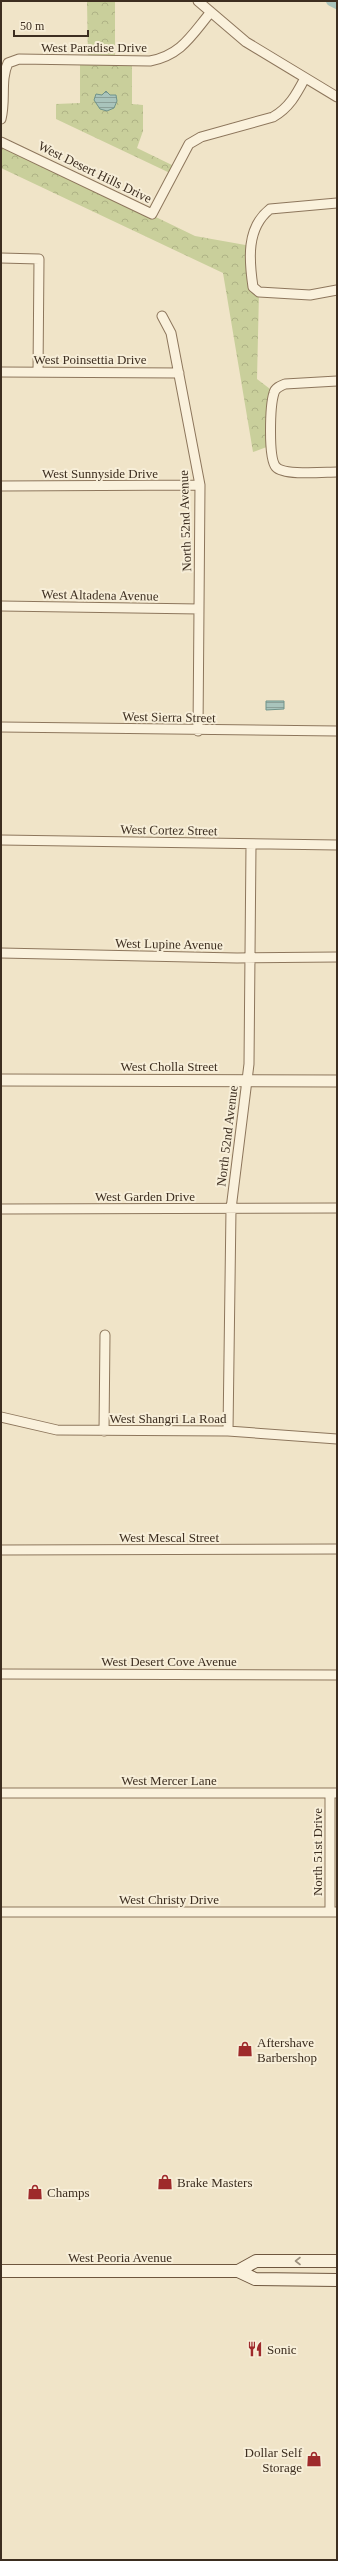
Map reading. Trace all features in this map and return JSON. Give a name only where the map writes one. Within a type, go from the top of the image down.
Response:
[{"type":"main road","points":[[238,2271],[256,2260],[337,2261]]},
{"type":"main road","name":"West Peoria Avenue","points":[[1,2271],[238,2271],[255,2279],[337,2280]]},
{"type":"street","points":[[198,1],[210,13],[246,42],[337,97]]},
{"type":"street","name":"West Paradise Drive","points":[[1,119],[4,108],[3,72],[8,63],[19,59],[150,61],[166,58],[179,50],[210,13]]},
{"type":"street","name":"West Desert Hills Drive","points":[[1,142],[152,214],[189,144],[201,137],[273,117],[283,111],[291,103],[305,78]]},
{"type":"street","points":[[337,203],[313,206],[285,206],[270,209],[254,226],[251,244],[253,287],[265,294],[310,295],[337,290]]},
{"type":"street","points":[[1,258],[39,259],[38,372]]},
{"type":"street","name":"North 52nd Avenue","points":[[162,316],[171,333],[180,372],[200,485],[198,731]]},
{"type":"street","name":"West Poinsettia Drive","points":[[1,372],[180,372]]},
{"type":"street","points":[[337,381],[285,384],[278,387],[274,392],[272,414],[272,461],[277,468],[287,472],[337,472]]},
{"type":"street","name":"West Sunnyside Drive","points":[[1,486],[200,485]]},
{"type":"street","name":"West Altadena Avenue","points":[[1,606],[199,609]]},
{"type":"street","name":"West Sierra Street","points":[[1,727],[198,731],[337,731]]},
{"type":"street","name":"West Cortez Street","points":[[1,840],[251,845],[337,845]]},
{"type":"street","name":"North 52nd Avenue","points":[[228,1431],[231,1209],[248,1080],[251,845]]},
{"type":"street","name":"West Lupine Avenue","points":[[1,953],[250,958],[337,957]]},
{"type":"street","name":"West Cholla Street","points":[[1,1080],[337,1081]]},
{"type":"street","name":"West Garden Drive","points":[[1,1209],[337,1208]]},
{"type":"street","points":[[104,1430],[105,1335]]},
{"type":"street","name":"West Shangri La Road","points":[[1,1417],[57,1430],[228,1431],[337,1439]]},
{"type":"street","name":"West Mescal Street","points":[[1,1550],[337,1549]]},
{"type":"street","name":"West Desert Cove Avenue","points":[[1,1674],[337,1675]]},
{"type":"street","name":"West Mercer Lane","points":[[1,1793],[333,1793]]},
{"type":"street","name":"North 51st Drive","points":[[333,1793],[333,1912]]},
{"type":"street","name":"West Christy Drive","points":[[1,1912],[333,1912]]},
{"type":"green space","points":[[87,1],[115,1],[115,60],[132,61],[132,104],[143,105],[143,131],[137,148],[176,167],[172,174],[56,119],[56,104],[80,103],[80,60],[88,60]]},
{"type":"green space","points":[[1,142],[195,236],[251,246],[251,276],[259,292],[257,379],[274,392],[272,445],[253,452],[223,273],[1,168]]},
{"type":"water","points":[[106,91],[110,95],[116,95],[117,101],[114,108],[107,111],[100,109],[94,100],[96,94],[102,95]]},
{"type":"water","points":[[266,701],[284,701],[284,709],[266,710]]},
{"type":"waterway","points":[[331,1],[337,4]]},
{"type":"place","name":"Aftershave Barbershop","points":[[245,2049]]},
{"type":"place","name":"Brake Masters","points":[[165,2182]]},
{"type":"place","name":"Champs","points":[[35,2192]]},
{"type":"place","name":"Sonic","points":[[255,2349]]},
{"type":"place","name":"Dollar Self Storage","points":[[314,2459]]}]
